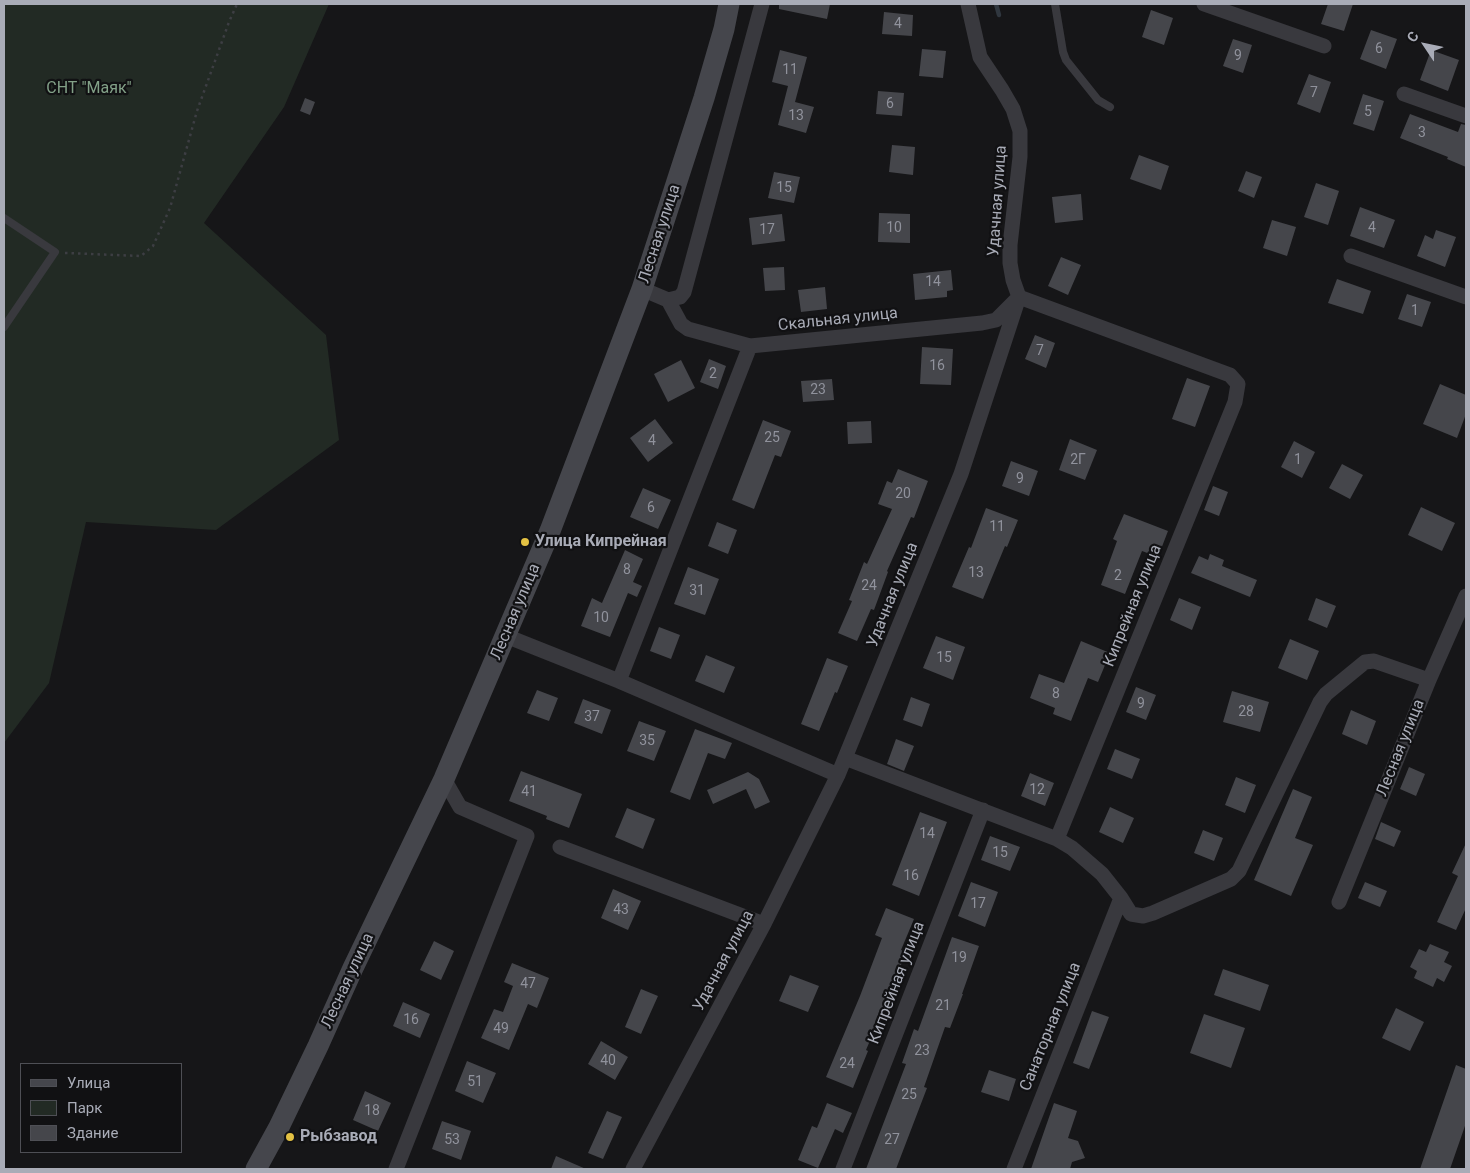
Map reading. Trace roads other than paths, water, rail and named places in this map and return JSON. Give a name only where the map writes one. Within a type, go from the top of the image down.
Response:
[{"type":"main road","name":"Лесная улица","points":[[256,1169],[279,1127],[444,779],[550,531],[642,289],[704,98],[724,29],[729,4]]},
{"type":"street","points":[[642,289],[668,300],[680,297],[684,292],[762,4]]},
{"type":"street","name":"Удачная улица","points":[[634,1169],[764,924],[838,775],[961,474],[1019,297],[1010,263],[1010,245],[1020,157],[1020,131],[1013,109],[980,57],[968,4]]},
{"type":"street","points":[[1204,4],[1324,46]]},
{"type":"street","points":[[1404,94],[1466,116]]},
{"type":"street","points":[[1351,256],[1466,298]]},
{"type":"street","name":"Скальная улица","points":[[668,300],[681,324],[688,329],[750,346],[982,323],[996,320],[1019,297]]},
{"type":"street","name":"Кипрейная улица","points":[[1019,297],[1230,375],[1238,384],[1235,402],[1057,839]]},
{"type":"street","points":[[619,680],[750,346]]},
{"type":"street","name":"Лесная улица","points":[[1339,902],[1429,680],[1466,596]]},
{"type":"street","points":[[506,636],[619,680],[838,775]]},
{"type":"street","points":[[845,758],[1057,839],[1072,848],[1102,874],[1132,914],[1143,916],[1231,879],[1239,871],[1320,702],[1326,694],[1364,662],[1374,661],[1429,680]]},
{"type":"street","points":[[400,1168],[527,836],[460,807],[444,779]]},
{"type":"street","name":"Кипрейная улица","points":[[843,1169],[982,810]]},
{"type":"street","points":[[560,847],[764,924]]},
{"type":"street","name":"Санаторная улица","points":[[1014,1169],[1121,898]]},
{"type":"lane","points":[[1055,4],[1062,52],[1066,60],[1098,100],[1110,107]]},
{"type":"lane","points":[[4,218],[55,252],[4,327]]},
{"type":"waterway","points":[[996,4],[999,15]]},
{"type":"place","name":"Улица Кипрейная","points":[[525,542]]},
{"type":"place","name":"Рыбзавод","points":[[290,1137]]},
{"type":"park label","name":"СНТ \"Маяк\"","points":[[89,89]]}]
